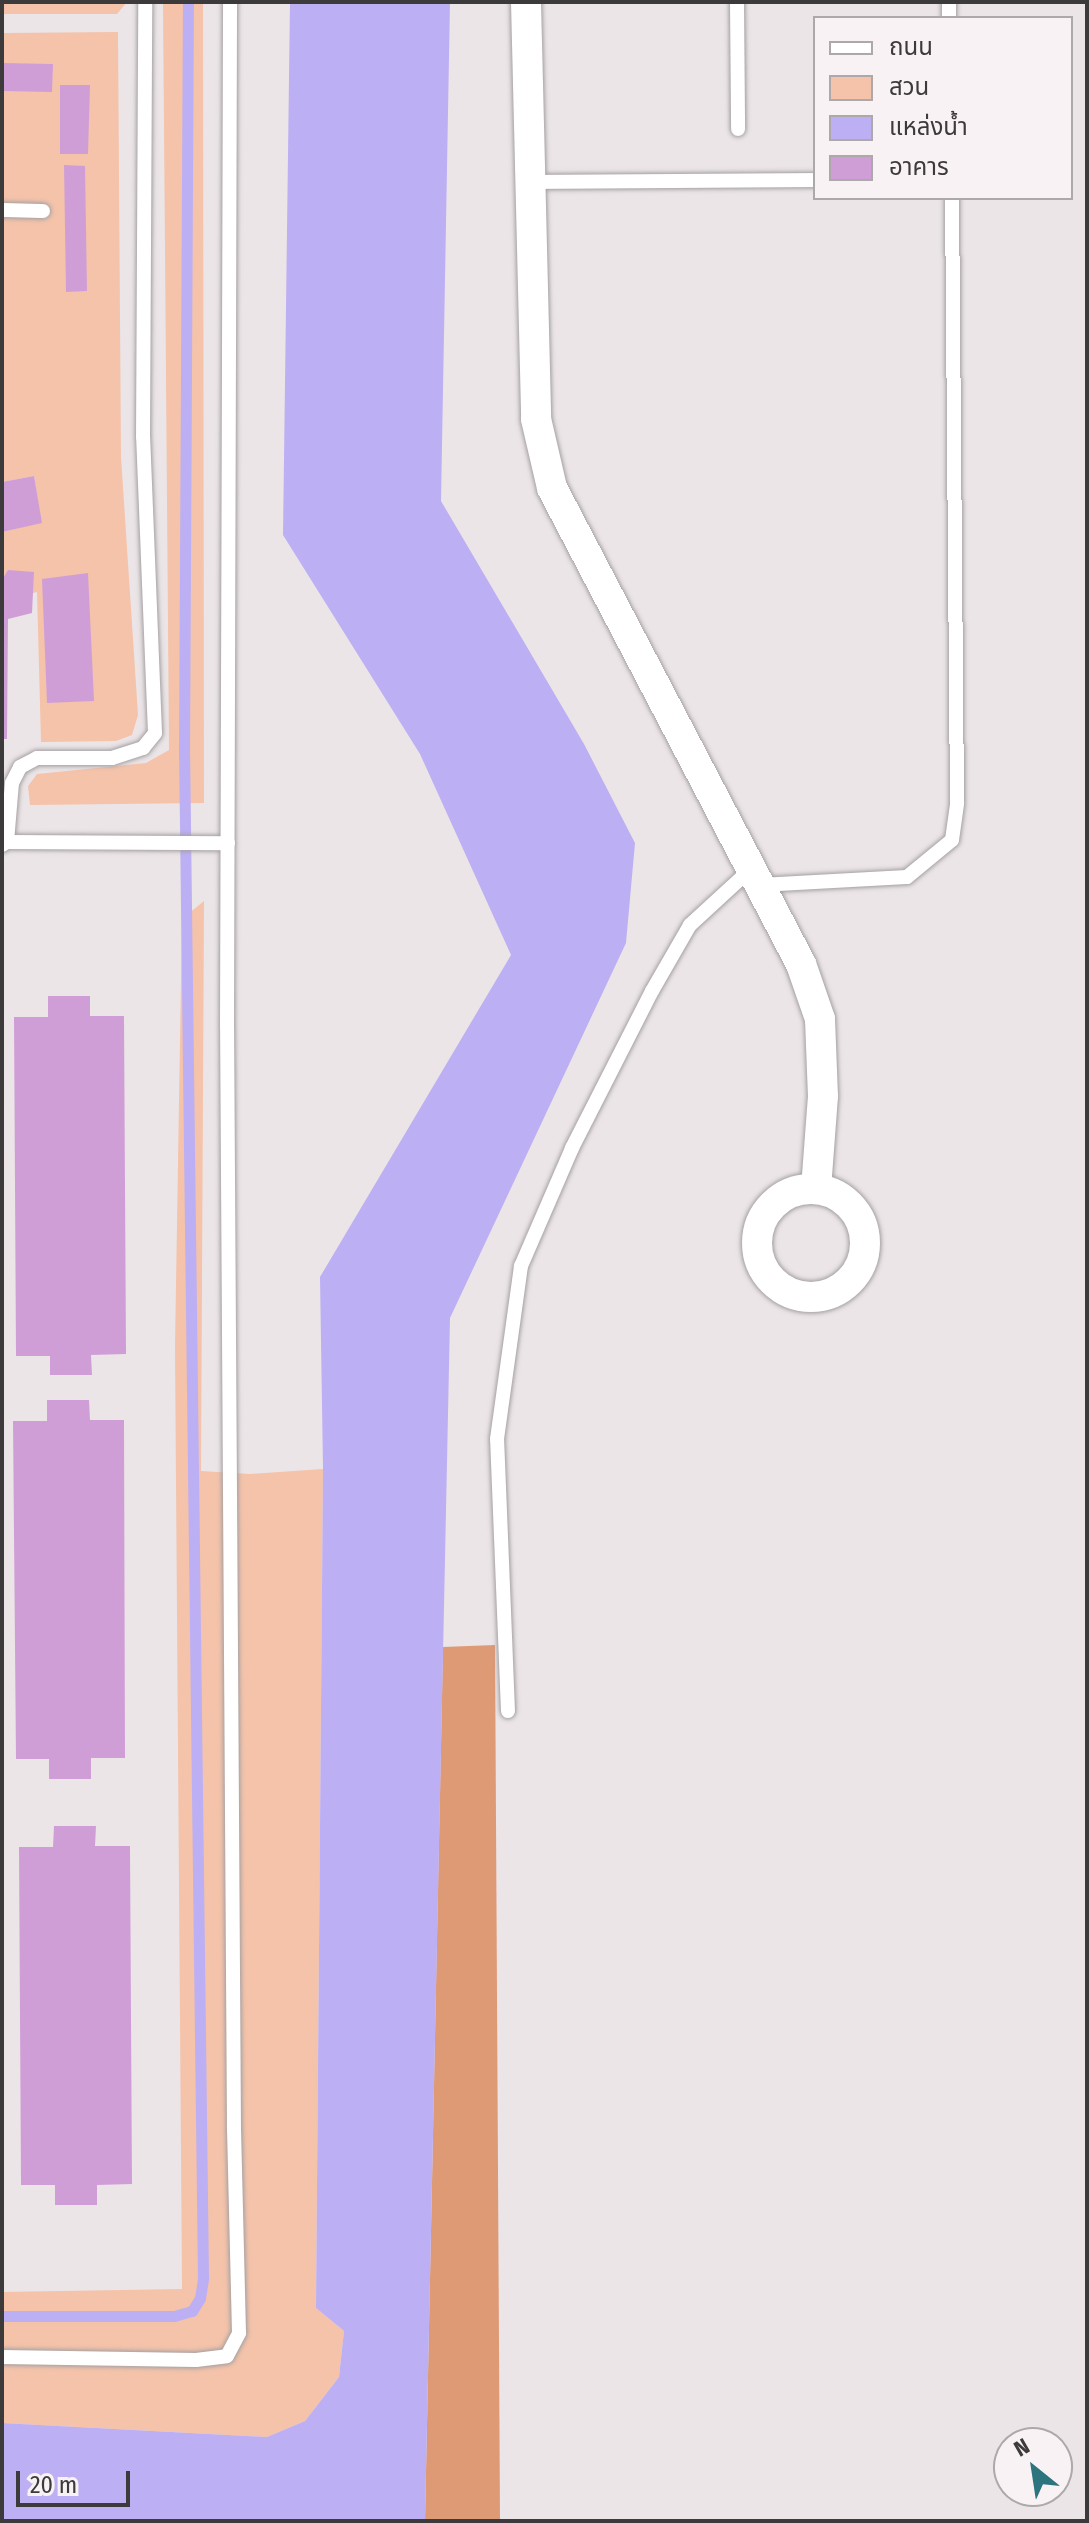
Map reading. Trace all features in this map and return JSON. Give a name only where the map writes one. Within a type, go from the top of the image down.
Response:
[{"type":"street","points":[[526,2],[533,182],[536,419],[552,488],[801,964],[820,1019],[823,1096],[816,1189]]},
{"type":"lane","points":[[145,2],[143,437],[155,733],[143,748],[112,758],[37,758],[20,767],[12,783],[4,843],[228,843]]},
{"type":"lane","points":[[2,2357],[196,2360],[227,2356],[239,2333],[234,2130],[228,843],[230,2]]},
{"type":"lane","points":[[737,2],[738,129]]},
{"type":"lane","points":[[533,182],[813,180]]},
{"type":"lane","points":[[508,1711],[497,1439],[521,1266],[572,1148],[659,978],[690,925],[756,877],[907,877],[952,840],[957,803],[952,200]]},
{"type":"lane","points":[[2,210],[43,211]]},
{"type":"green space","points":[[2,2],[127,2],[117,14],[2,14]]},
{"type":"green space","points":[[163,2],[203,2],[204,803],[30,805],[28,786],[37,774],[146,763],[169,750]]},
{"type":"green space","points":[[118,32],[121,457],[138,715],[132,735],[116,741],[41,742],[37,592],[2,601],[2,532],[41,522],[34,476],[2,482],[2,33]]},
{"type":"green space","points":[[204,901],[201,1471],[250,1474],[323,1469],[316,2308],[344,2331],[339,2377],[305,2421],[267,2437],[2,2423],[2,2292],[182,2289],[175,1346],[182,919]]},
{"type":"shaded area","points":[[495,1645],[500,2521],[425,2521],[443,1647]]},
{"type":"water","points":[[290,2],[450,2],[441,501],[584,744],[635,843],[626,943],[450,1318],[425,2521],[2,2521],[2,2423],[267,2437],[305,2421],[339,2377],[344,2331],[316,2308],[323,1469],[320,1277],[511,955],[420,754],[283,535]]},
{"type":"building","points":[[2,63],[53,64],[52,92],[2,91]]},
{"type":"building","points":[[60,85],[90,85],[88,154],[60,154]]},
{"type":"building","points":[[64,165],[85,166],[87,291],[66,292]]},
{"type":"building","points":[[34,476],[42,523],[2,532],[2,482]]},
{"type":"building","points":[[8,570],[34,572],[32,613],[8,619],[7,739],[2,739],[2,580]]},
{"type":"building","points":[[88,573],[94,701],[47,703],[42,579]]},
{"type":"building","points":[[48,996],[90,996],[90,1016],[124,1016],[126,1354],[91,1355],[92,1375],[50,1375],[50,1356],[16,1356],[14,1017],[48,1017]]},
{"type":"building","points":[[47,1400],[89,1400],[90,1420],[124,1420],[125,1758],[91,1758],[91,1779],[49,1779],[49,1759],[16,1759],[13,1421],[47,1421]]},
{"type":"building","points":[[54,1826],[96,1826],[95,1846],[130,1846],[132,2184],[97,2185],[97,2205],[55,2205],[55,2185],[21,2185],[19,1847],[53,1847]]},
{"type":"waterway","points":[[2,2316],[174,2316],[192,2311],[200,2298],[203,2278],[184,755],[188,2]]}]
